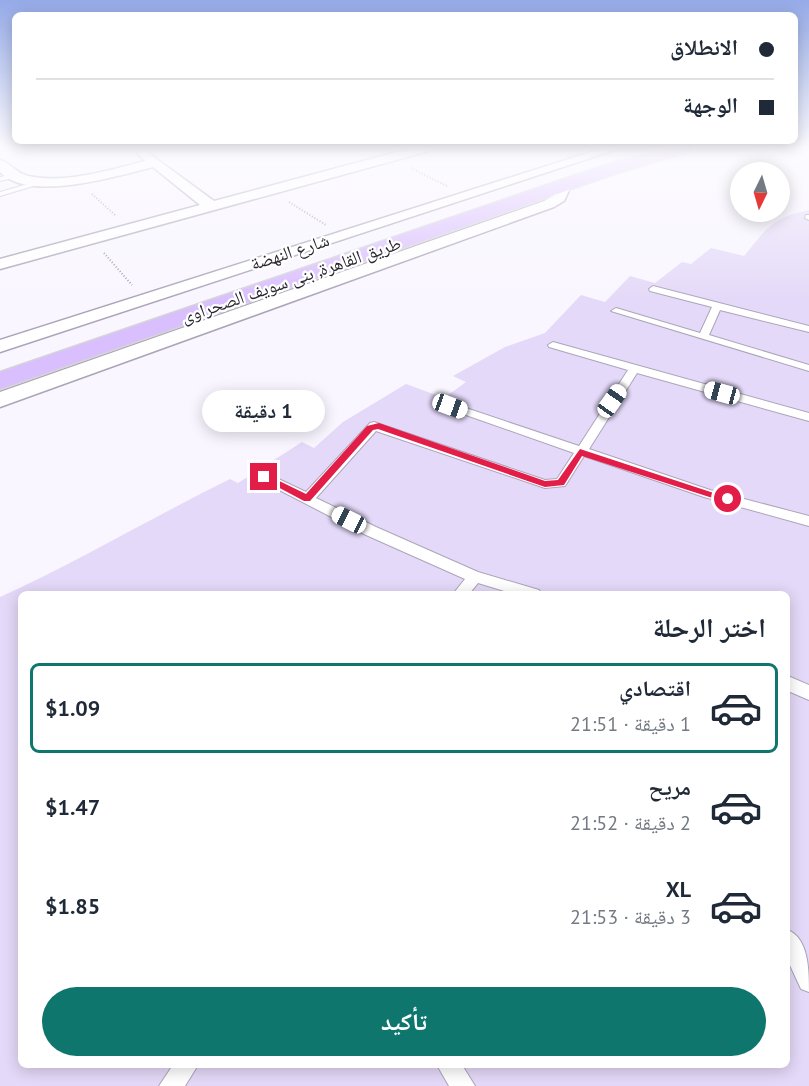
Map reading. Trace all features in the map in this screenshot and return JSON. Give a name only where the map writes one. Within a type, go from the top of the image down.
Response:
[{"type":"main road","name":"طريق القاهرة, بنى سويف الصحراوى","points":[[0,362],[490,199]]},
{"type":"main road","name":"طريق القاهرة, بنى سويف الصحراوى","points":[[0,381],[140,341],[483,201],[496,199]]},
{"type":"street","points":[[201,199],[211,206]]},
{"type":"street","points":[[0,264],[238,199]]},
{"type":"street","name":"شارع النهضة","points":[[0,346],[341,236],[489,199]]},
{"type":"street","points":[[0,400],[140,341],[549,204],[558,199]]},
{"type":"lane","points":[[653,289],[809,329]]},
{"type":"lane","points":[[704,336],[717,306]]},
{"type":"lane","points":[[616,312],[809,368]]},
{"type":"lane","points":[[553,345],[809,417]]},
{"type":"lane","points":[[307,499],[374,426],[551,485],[561,483],[634,369]]},
{"type":"lane","points":[[450,406],[708,494],[809,521]]},
{"type":"lane","points":[[264,477],[371,531],[475,577],[524,591]]},
{"type":"lane","points":[[463,591],[475,577]]},
{"type":"lane","points":[[790,684],[809,693]]},
{"type":"lane","points":[[790,944],[809,981]]},
{"type":"lane","points":[[171,1086],[185,1068]]},
{"type":"lane","points":[[450,1068],[464,1086]]},
{"type":"path","points":[[98,199],[129,228]]},
{"type":"path","points":[[284,199],[341,236]]},
{"type":"path","points":[[478,199],[483,201]]},
{"type":"path","points":[[102,251],[145,299]]},
{"type":"shaded area","points":[[809,210],[809,1086],[0,1086],[0,597],[230,479],[238,483],[302,442],[314,448],[343,422],[406,384],[444,398],[466,382],[453,376],[505,347],[545,333],[581,295],[605,302],[630,276],[655,283],[682,262],[691,264],[711,248],[744,256],[776,222],[790,222],[790,215]]},
{"type":"route","points":[[264,477],[307,499],[370,428],[379,426],[545,484],[561,483],[580,452],[728,499]]}]
